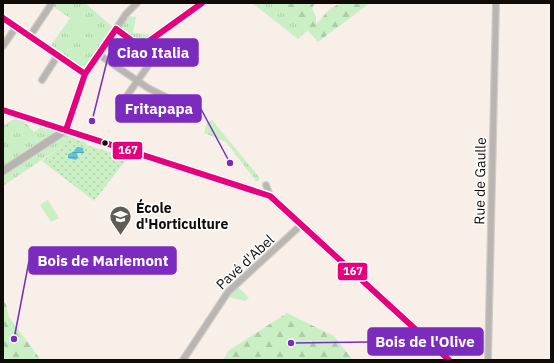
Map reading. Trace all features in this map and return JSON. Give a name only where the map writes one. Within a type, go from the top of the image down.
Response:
[{"type":"main road","points":[[3,172],[66,130],[85,74],[116,29],[135,43],[145,44],[202,3]]},
{"type":"main road","points":[[3,110],[270,196],[449,360]]},
{"type":"street","points":[[30,36],[52,3]]},
{"type":"street","points":[[116,29],[126,14],[137,3]]},
{"type":"street","name":"Rue de Gaulle","points":[[488,360],[496,3]]},
{"type":"street","points":[[3,18],[85,74]]},
{"type":"street","points":[[3,46],[16,27]]},
{"type":"street","points":[[98,54],[170,100],[165,118]]},
{"type":"street","points":[[42,80],[58,55]]},
{"type":"street","points":[[119,103],[124,100],[150,63]]},
{"type":"street","points":[[266,185],[270,196]]},
{"type":"street","name":"Pavé d'Abel","points":[[183,360],[228,292],[301,225]]},
{"type":"green space","points":[[52,3],[85,3],[114,28],[86,68],[81,68],[50,47],[70,18],[51,5]]},
{"type":"green space","points":[[252,3],[288,3],[287,8],[308,30],[298,39]]},
{"type":"green space","points":[[287,3],[315,3],[312,8],[316,17],[316,24],[331,8],[341,4],[370,3],[318,42],[287,8]]},
{"type":"green space","points":[[129,16],[136,17],[133,33],[155,35],[147,41],[137,41],[120,28]]},
{"type":"green space","points":[[78,19],[86,24],[75,40],[67,34]]},
{"type":"green space","points":[[14,119],[25,122],[34,132],[46,124],[75,133],[73,139],[3,186],[3,126]]},
{"type":"green space","points":[[212,120],[259,177],[259,181],[256,181],[226,142],[204,133],[207,122]]},
{"type":"green space","points":[[73,138],[85,142],[87,145],[109,152],[115,151],[126,154],[126,160],[94,201],[42,161]]},
{"type":"green space","points":[[48,200],[59,218],[51,222],[40,205]]},
{"type":"green space","points":[[238,287],[249,298],[245,301],[228,297]]},
{"type":"green space","points":[[3,301],[6,304],[9,317],[41,360],[3,360]]},
{"type":"green space","points":[[287,313],[334,336],[353,360],[223,360],[228,351]]},
{"type":"water","points":[[77,147],[83,148],[84,153],[77,153],[78,157],[76,160],[68,158],[68,154],[73,152]]},
{"type":"transit line","name":"167","points":[[116,29],[135,43],[145,44],[202,3]]},
{"type":"transit line","name":"167","points":[[3,18],[85,74]]},
{"type":"transit line","name":"167","points":[[66,130],[85,74],[116,29]]},
{"type":"transit line","name":"167","points":[[3,110],[270,196],[449,360]]},
{"type":"place","name":"Ciao Italia","points":[[92,121]]},
{"type":"place","name":"Fritapapa","points":[[230,163]]},
{"type":"place","name":"École d'Horticulture","points":[[121,236]]},
{"type":"place","name":"Bois de Mariemont","points":[[14,339]]},
{"type":"place","name":"Bois de l'Olive","points":[[291,343]]}]
